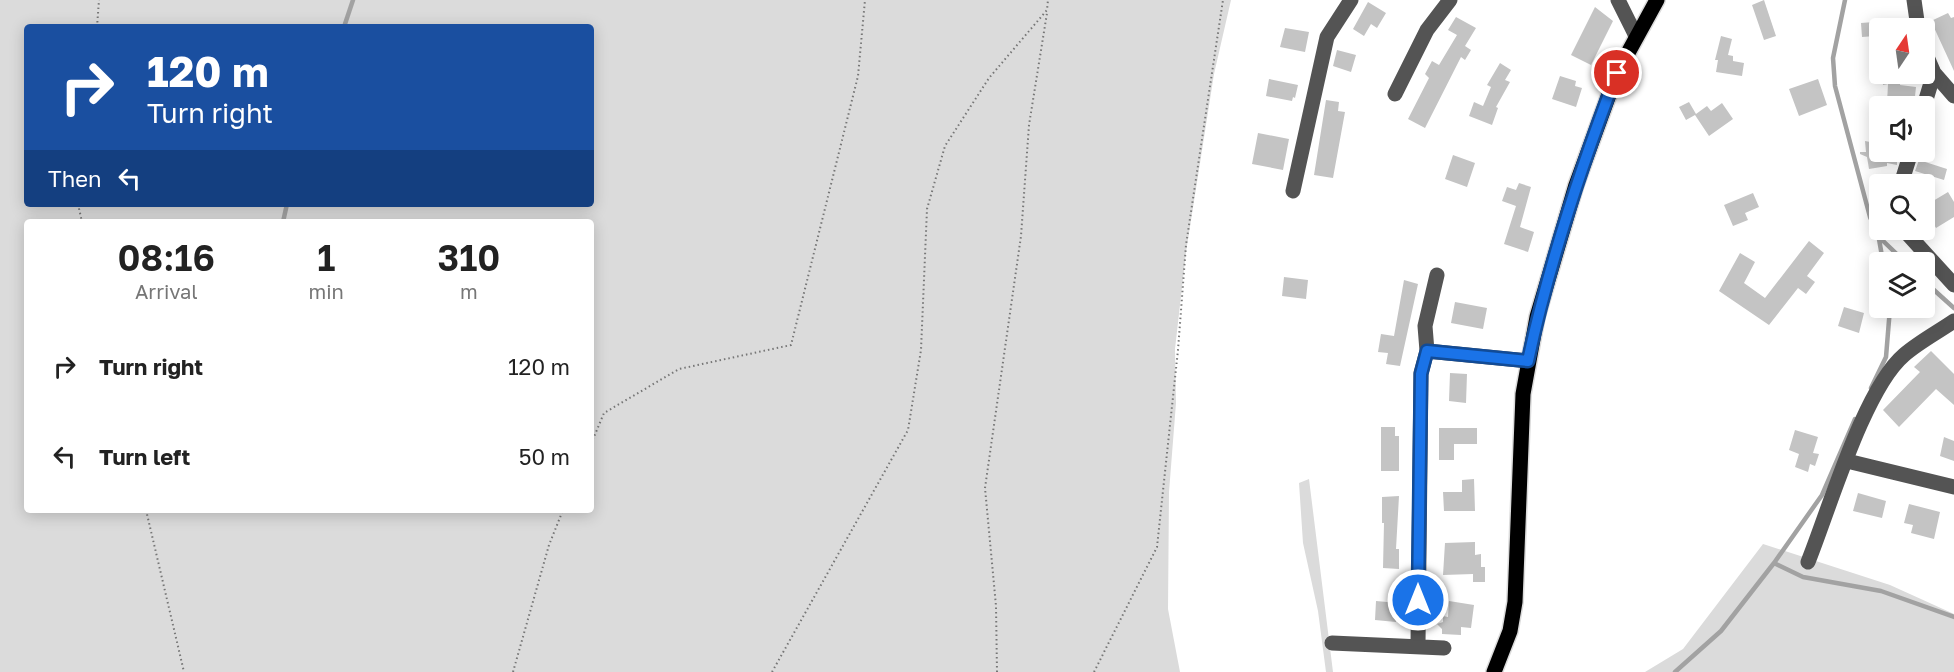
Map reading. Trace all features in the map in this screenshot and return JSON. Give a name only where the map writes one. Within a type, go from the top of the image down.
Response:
[{"type":"main road","points":[[1494,672],[1510,631],[1515,602],[1520,457],[1528,361],[1537,317],[1576,185],[1617,73],[1657,0]]},
{"type":"street","points":[[1293,191],[1327,37],[1352,0]]},
{"type":"street","points":[[1395,94],[1427,30],[1450,0]]},
{"type":"street","points":[[1618,0],[1636,36]]},
{"type":"street","points":[[1914,0],[1917,18]]},
{"type":"street","points":[[1935,74],[1954,96]]},
{"type":"street","points":[[1913,240],[1954,285]]},
{"type":"street","points":[[1418,645],[1421,374],[1427,351],[1425,326],[1437,275]]},
{"type":"street","points":[[1808,562],[1865,416],[1891,371],[1903,355],[1954,321]]},
{"type":"street","points":[[1427,351],[1528,361]]},
{"type":"street","points":[[1847,461],[1954,487]]},
{"type":"street","points":[[1332,643],[1418,645],[1444,648]]},
{"type":"path","points":[[97,24],[99,0]]},
{"type":"path","points":[[594,437],[604,413],[679,369],[790,345],[858,76],[865,0]]},
{"type":"path","points":[[998,672],[996,606],[985,488],[1021,236],[1029,125],[1048,0]]},
{"type":"path","points":[[1094,672],[1157,547],[1179,350],[1186,245],[1223,0]]},
{"type":"path","points":[[772,672],[908,430],[921,350],[927,209],[945,146],[989,78],[1047,10]]},
{"type":"path","points":[[147,513],[184,672]]},
{"type":"path","points":[[513,672],[549,545],[562,513]]},
{"type":"shaded area","points":[[0,0],[1231,0],[1214,74],[1186,252],[1175,349],[1176,403],[1169,492],[1168,609],[1180,672],[0,672]]},
{"type":"shaded area","points":[[1309,479],[1333,672],[1326,672],[1318,611],[1303,543],[1299,483]]},
{"type":"shaded area","points":[[1763,544],[1890,585],[1954,614],[1954,672],[1645,672],[1683,649]]},
{"type":"building","points":[[1764,0],[1776,36],[1764,40],[1752,5]]},
{"type":"building","points":[[1368,2],[1386,13],[1377,28],[1371,24],[1364,36],[1353,29]]},
{"type":"building","points":[[1595,7],[1613,21],[1591,65],[1571,55]]},
{"type":"building","points":[[1948,13],[1951,18],[1954,17],[1954,71],[1935,30],[1935,19]]},
{"type":"building","points":[[1456,17],[1476,28],[1465,46],[1471,50],[1465,60],[1461,57],[1425,128],[1408,119],[1429,78],[1425,74],[1432,61],[1439,65],[1457,35],[1448,30]]},
{"type":"building","points":[[1869,22],[1869,36],[1862,37],[1861,23]]},
{"type":"building","points":[[1285,28],[1309,32],[1305,52],[1280,47]]},
{"type":"building","points":[[1721,36],[1732,39],[1728,55],[1733,56],[1733,61],[1744,63],[1742,76],[1716,72],[1718,60],[1715,60]]},
{"type":"building","points":[[1337,50],[1356,55],[1351,72],[1333,66]]},
{"type":"building","points":[[1500,63],[1511,70],[1505,80],[1510,82],[1496,107],[1498,108],[1492,125],[1469,116],[1474,102],[1483,106],[1491,87],[1487,85]]},
{"type":"building","points":[[1560,76],[1576,81],[1575,86],[1582,88],[1576,107],[1552,99]]},
{"type":"building","points":[[1269,79],[1298,85],[1295,98],[1293,97],[1292,101],[1266,96]]},
{"type":"building","points":[[1818,79],[1827,105],[1799,116],[1789,89]]},
{"type":"building","points":[[1888,84],[1916,87],[1915,96],[1887,96]]},
{"type":"building","points":[[1326,100],[1339,102],[1338,111],[1345,112],[1333,178],[1314,175]]},
{"type":"building","points":[[1689,102],[1696,114],[1707,106],[1711,111],[1722,103],[1733,119],[1709,136],[1695,115],[1686,120],[1679,107]]},
{"type":"building","points":[[1258,133],[1289,139],[1283,170],[1252,164]]},
{"type":"building","points":[[1865,141],[1869,142],[1869,162],[1897,162],[1897,165],[1887,163],[1887,166],[1869,169],[1867,157],[1860,154],[1860,152],[1866,152]]},
{"type":"building","points":[[1453,155],[1475,163],[1467,187],[1445,179]]},
{"type":"building","points":[[1918,162],[1947,169],[1944,180],[1935,177],[1935,174],[1915,171]]},
{"type":"building","points":[[1519,183],[1531,187],[1520,227],[1534,232],[1528,252],[1504,244],[1516,206],[1502,201],[1507,187],[1516,190]]},
{"type":"building","points":[[1948,192],[1954,202],[1954,217],[1936,228],[1935,226],[1935,200]]},
{"type":"building","points":[[1753,193],[1759,207],[1745,213],[1748,220],[1733,226],[1724,205]]},
{"type":"building","points":[[1809,241],[1824,253],[1807,276],[1815,282],[1806,294],[1798,288],[1769,325],[1719,291],[1740,253],[1755,262],[1744,283],[1765,298]]},
{"type":"building","points":[[1284,277],[1308,280],[1306,299],[1282,296]]},
{"type":"building","points":[[1404,280],[1418,284],[1400,366],[1386,364],[1388,353],[1378,352],[1381,334],[1394,336]]},
{"type":"building","points":[[1455,302],[1487,308],[1483,329],[1451,323]]},
{"type":"building","points":[[1844,307],[1864,313],[1859,333],[1838,326]]},
{"type":"building","points":[[1931,351],[1954,374],[1954,405],[1936,389],[1899,427],[1883,410],[1920,372],[1914,367]]},
{"type":"building","points":[[1450,373],[1467,374],[1466,403],[1449,401]]},
{"type":"building","points":[[1381,427],[1395,427],[1395,436],[1399,436],[1399,471],[1381,471]]},
{"type":"building","points":[[1439,428],[1477,428],[1477,444],[1454,444],[1454,460],[1439,460]]},
{"type":"building","points":[[1795,430],[1818,437],[1813,453],[1819,454],[1815,466],[1810,464],[1808,472],[1795,467],[1799,454],[1789,450]]},
{"type":"building","points":[[1944,437],[1954,441],[1954,461],[1940,456]]},
{"type":"building","points":[[1474,479],[1475,511],[1444,511],[1443,492],[1462,492],[1462,480]]},
{"type":"building","points":[[1858,493],[1886,501],[1882,518],[1853,511]]},
{"type":"building","points":[[1399,496],[1396,549],[1399,549],[1399,569],[1383,568],[1382,497]]},
{"type":"building","points":[[1909,504],[1940,512],[1934,539],[1911,533],[1913,525],[1904,523]]},
{"type":"building","points":[[1475,542],[1475,555],[1481,554],[1481,567],[1485,567],[1485,582],[1473,582],[1473,574],[1443,575],[1445,543]]},
{"type":"building","points":[[1376,601],[1398,603],[1396,622],[1375,620]]},
{"type":"building","points":[[1449,601],[1474,605],[1471,628],[1461,627],[1461,635],[1442,634],[1442,629],[1437,624],[1443,622],[1443,616],[1448,617]]},
{"type":"waterway","points":[[345,24],[353,0]]},
{"type":"waterway","points":[[1845,0],[1833,58],[1835,86],[1870,217],[1879,237],[1895,252]]},
{"type":"waterway","points":[[284,219],[286,207]]},
{"type":"waterway","points":[[1879,240],[1881,252]]},
{"type":"waterway","points":[[1935,291],[1954,308]]},
{"type":"waterway","points":[[1871,388],[1886,357],[1889,318]]},
{"type":"waterway","points":[[1855,419],[1822,495],[1774,563],[1803,577],[1881,591],[1954,617]]},
{"type":"waterway","points":[[1675,672],[1721,631],[1774,563]]},
{"type":"route","points":[[1418,600],[1421,374],[1427,351],[1528,361],[1537,317],[1576,185],[1617,73]]}]
